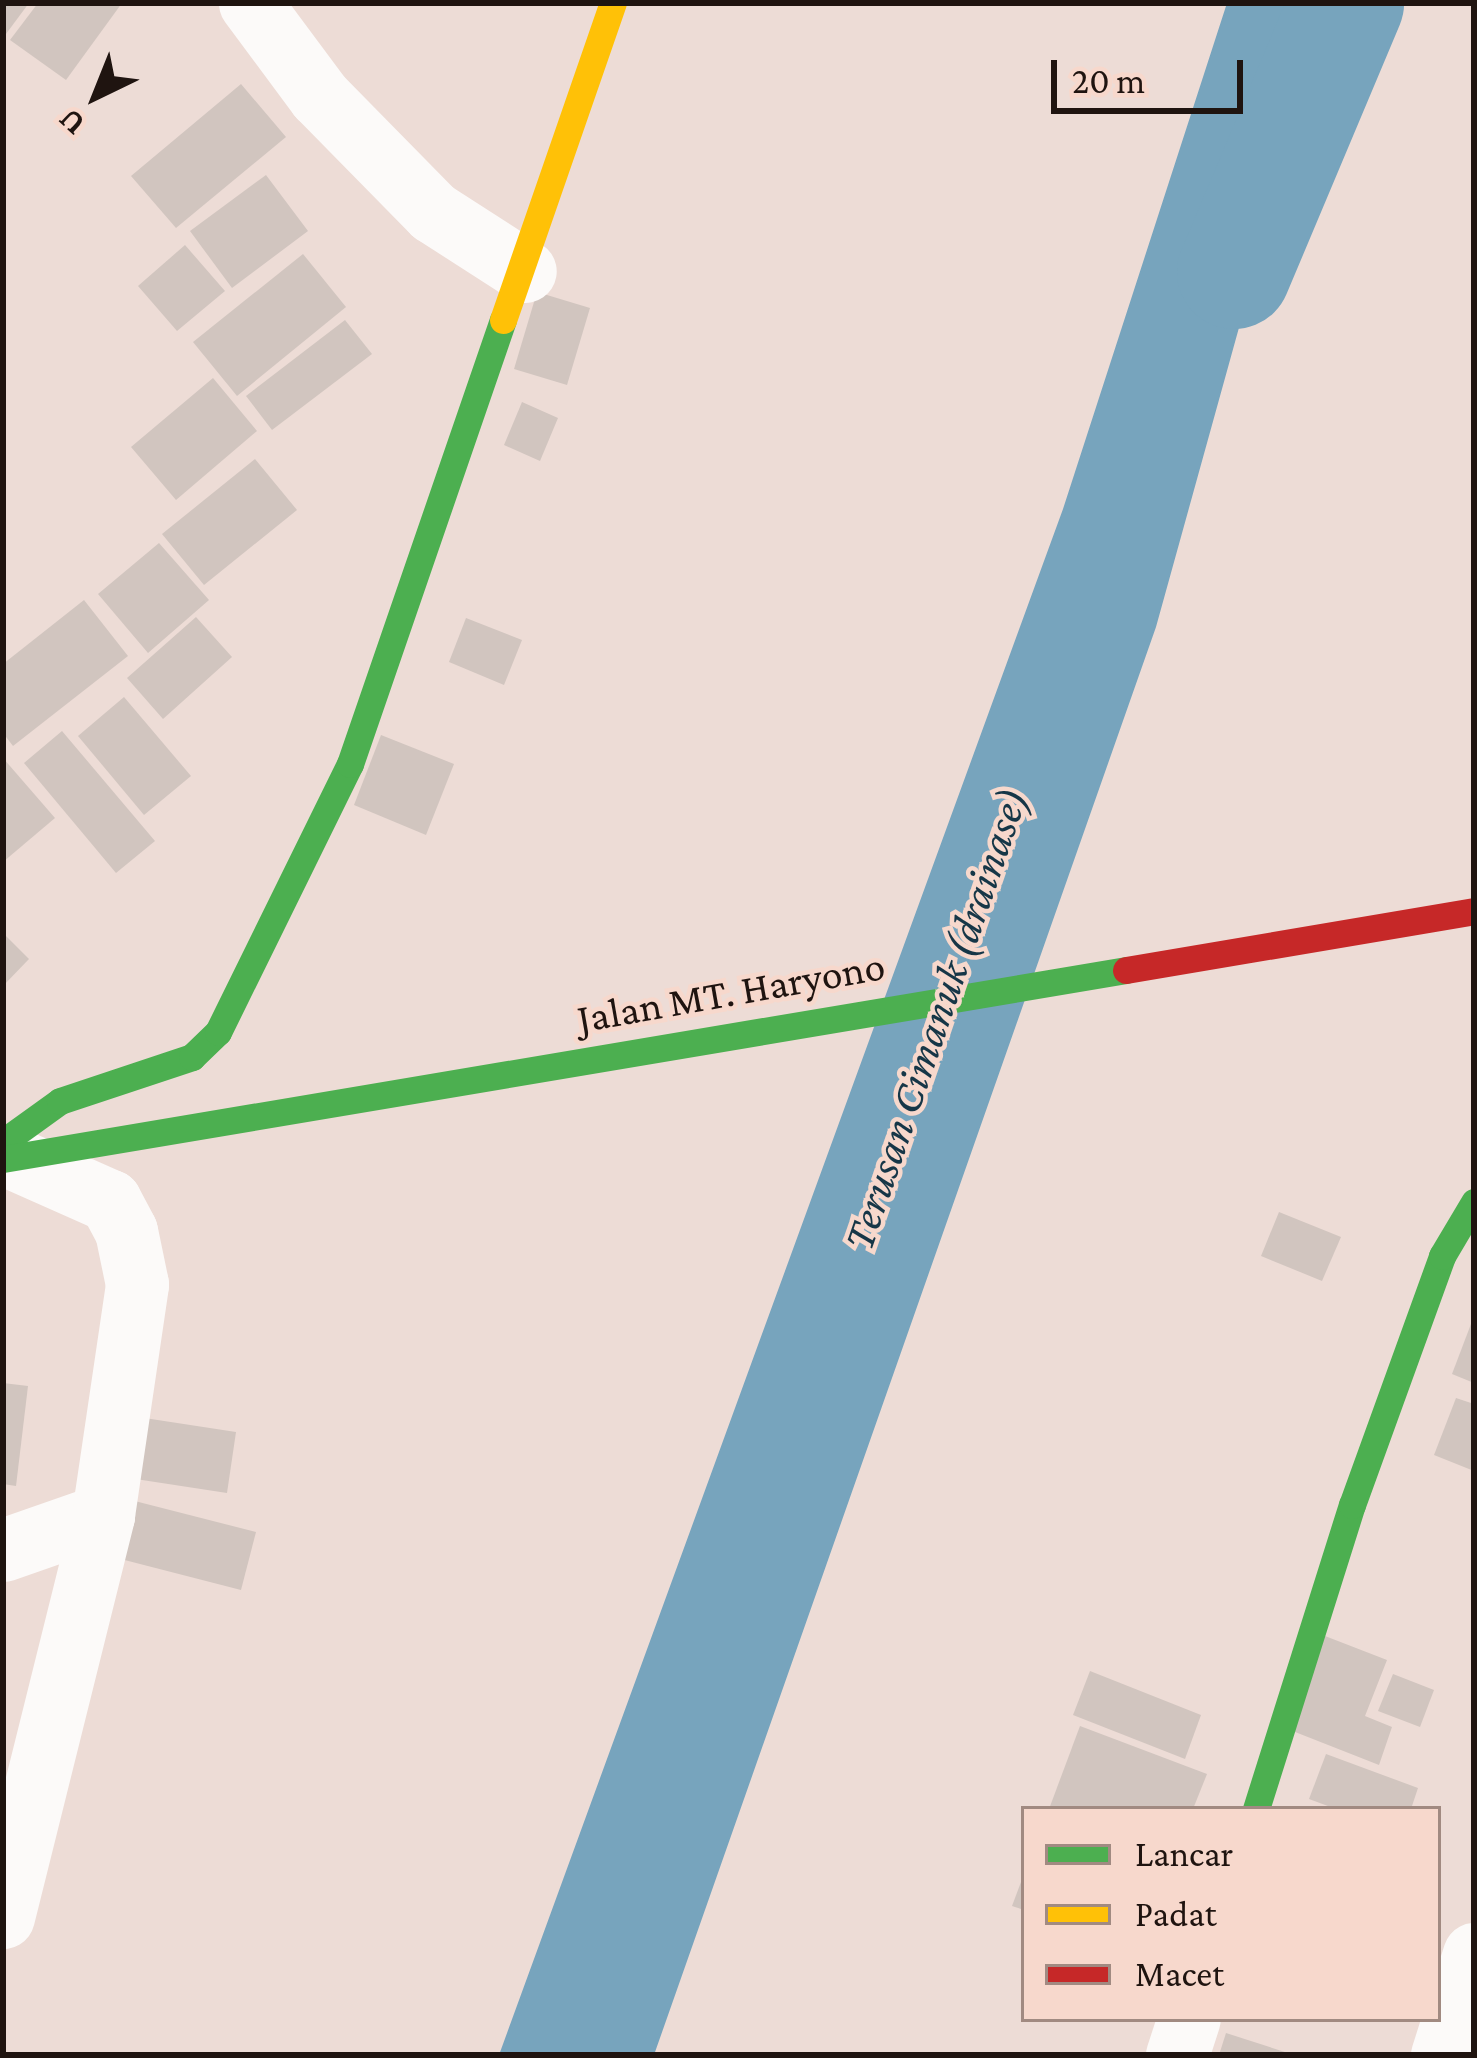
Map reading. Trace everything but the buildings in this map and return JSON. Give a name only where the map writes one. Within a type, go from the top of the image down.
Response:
[{"type":"street","points":[[250,3],[319,96],[433,212],[525,271]]},
{"type":"street","points":[[3,1917],[104,1515],[137,1284],[127,1231],[110,1201],[6,1153],[60,1101],[192,1057],[218,1032],[350,764],[398,607],[525,271],[613,3]]},
{"type":"street","name":"Jalan MT. Haryono","points":[[6,1153],[1474,911]]},
{"type":"street","points":[[1257,1806],[1352,1504],[1442,1256],[1474,1202]]},
{"type":"street","points":[[3,1550],[104,1515]]},
{"type":"street","points":[[1442,2055],[1474,1954]]},
{"type":"street","points":[[1177,2055],[1188,2022]]},
{"type":"water","points":[[1227,3],[1329,3],[1156,627],[654,2055],[499,2055],[1063,509]]},
{"type":"waterway","name":"Terusan Cimanuk (drainase)","points":[[1234,272],[1347,3]]},
{"type":"traffic: fast","points":[[3,1142],[60,1101],[192,1057],[218,1032],[350,764],[503,320]]},
{"type":"traffic: fast","points":[[3,1159],[1126,970]]},
{"type":"traffic: fast","points":[[1257,1806],[1352,1505],[1442,1256],[1474,1202]]},
{"type":"traffic: slow","points":[[503,320],[613,3]]},
{"type":"traffic: jam","points":[[1126,970],[1474,911]]}]
